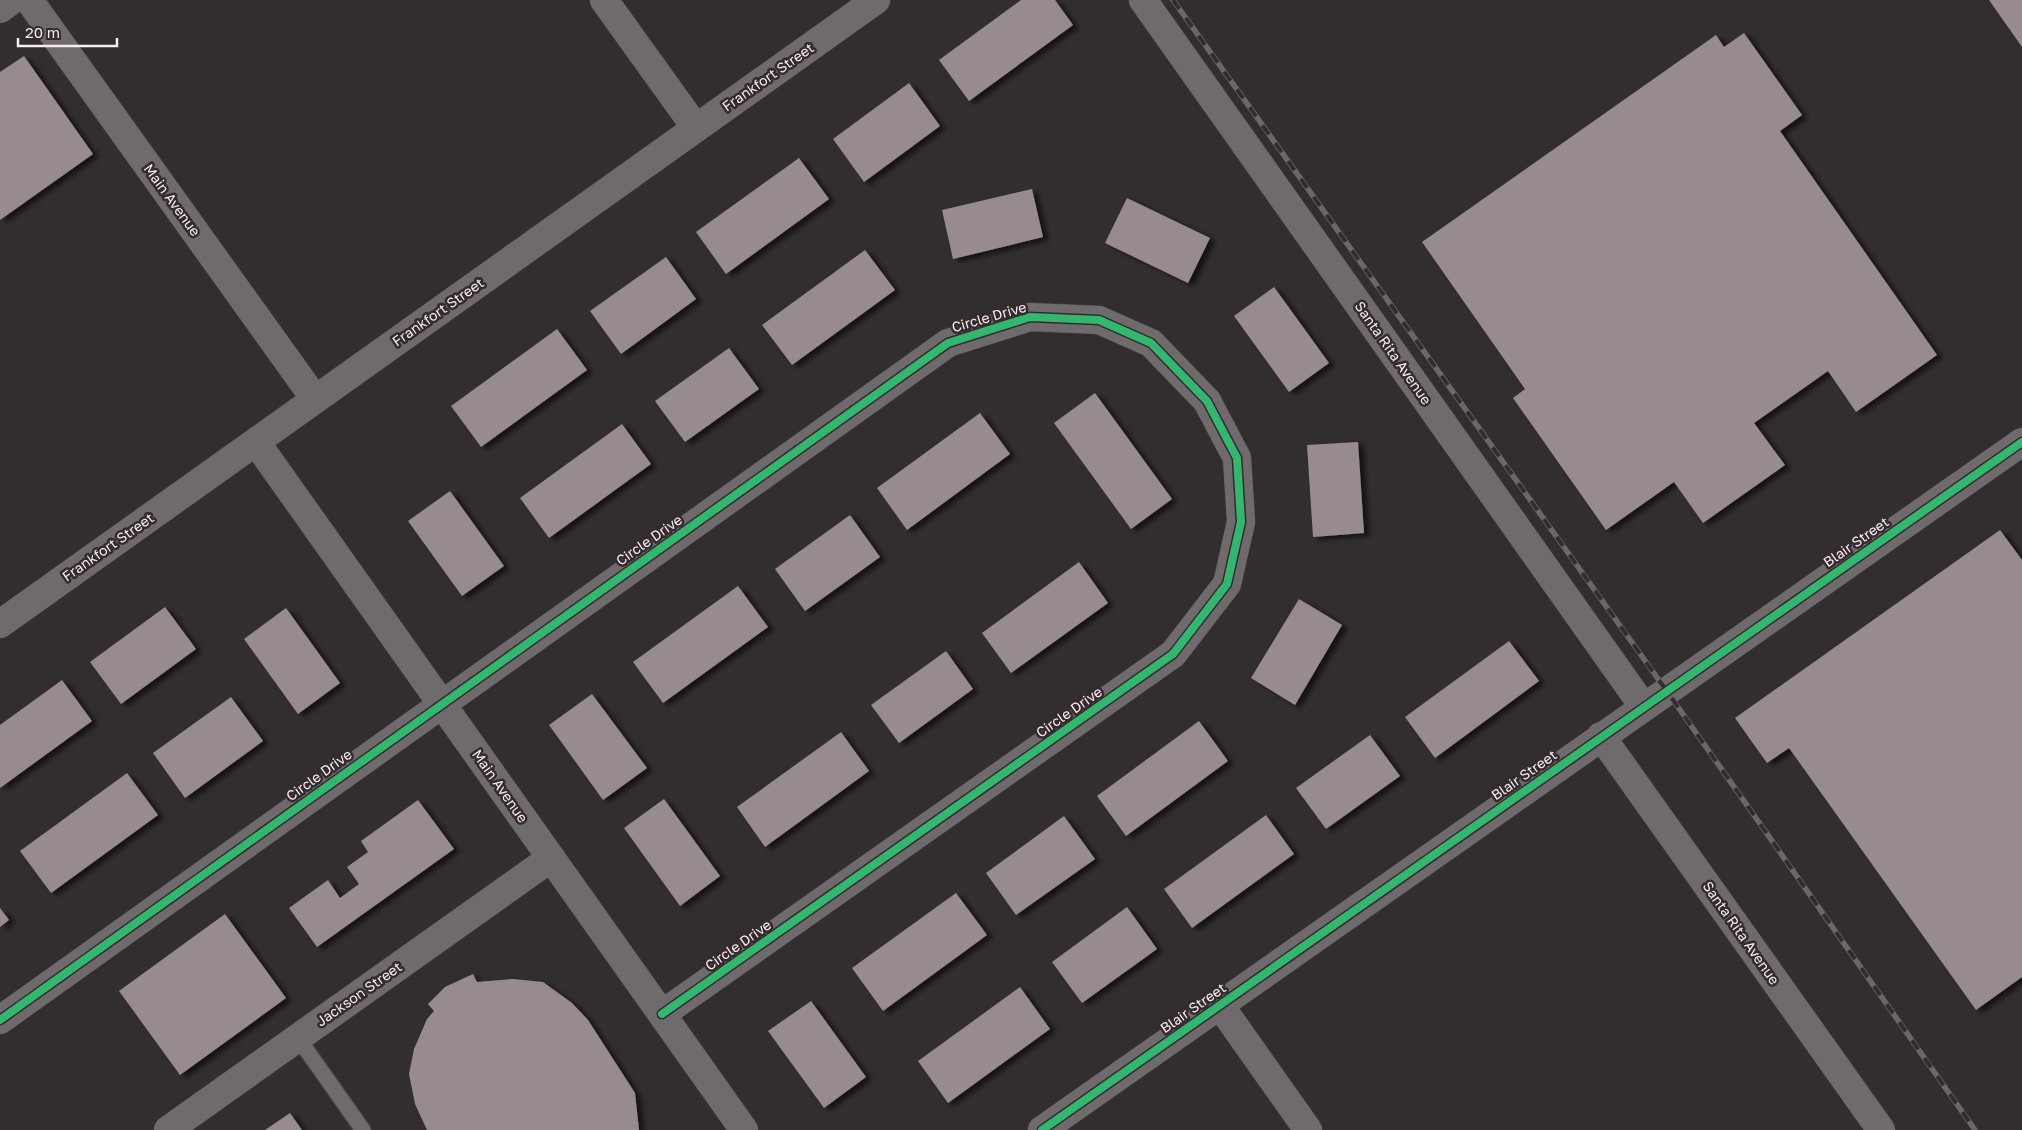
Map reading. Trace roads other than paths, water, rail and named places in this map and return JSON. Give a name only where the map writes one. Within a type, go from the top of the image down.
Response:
[{"type":"street","points":[[0,9],[12,0]]},
{"type":"street","name":"Main Avenue","points":[[29,0],[315,399]]},
{"type":"street","points":[[604,0],[696,128]]},
{"type":"street","name":"Frankfort Street","points":[[0,624],[876,0]]},
{"type":"street","name":"Santa Rita Avenue","points":[[1143,0],[1643,706]]},
{"type":"street","name":"Circle Drive","points":[[0,1020],[441,703],[948,343],[1030,316],[1099,320],[1151,344],[1207,401],[1238,458],[1241,522],[1227,584],[1173,654],[662,1014]]},
{"type":"street","name":"Main Avenue","points":[[256,442],[744,1130]]},
{"type":"street","name":"Blair Street","points":[[1042,1130],[1643,706],[2022,442]]},
{"type":"street","name":"Santa Rita Avenue","points":[[1601,736],[1880,1130]]},
{"type":"street","name":"Jackson Street","points":[[172,1129],[551,858]]},
{"type":"street","points":[[1219,1004],[1308,1130]]},
{"type":"lane","points":[[298,1038],[362,1130]]},
{"type":"railway","points":[[1173,0],[1666,690],[1975,1130]]}]
